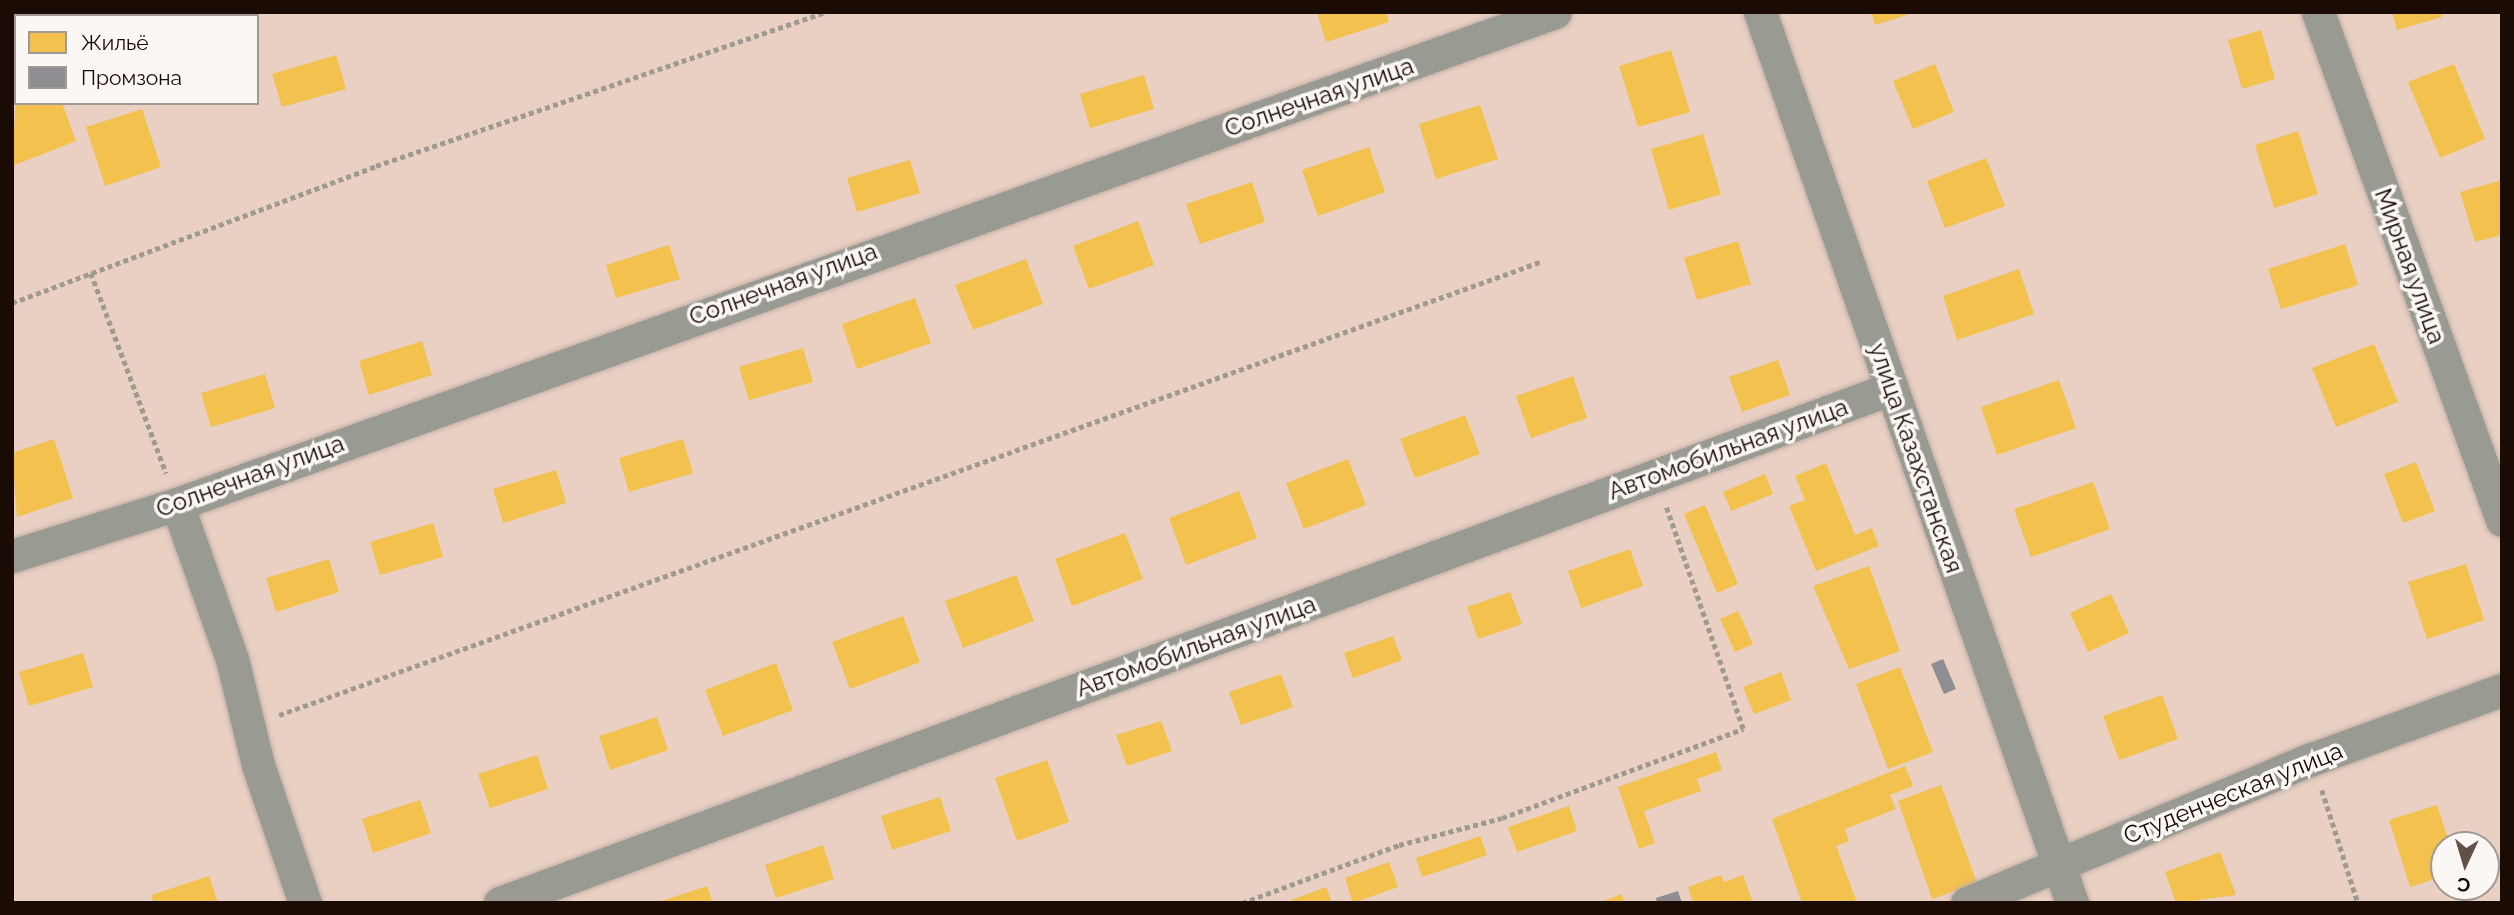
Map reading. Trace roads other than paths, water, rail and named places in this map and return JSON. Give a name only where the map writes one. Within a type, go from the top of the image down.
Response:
[{"type":"street","name":"Солнечная улица","points":[[12,556],[177,504],[1555,12]]},
{"type":"street","name":"улица Казахстанская","points":[[1760,12],[2072,903]]},
{"type":"street","name":"Мирная улица","points":[[2318,12],[2502,520]]},
{"type":"street","name":"Автомобильная улица","points":[[500,903],[1892,388]]},
{"type":"street","points":[[177,504],[232,660],[248,727],[305,903]]},
{"type":"street","name":"Студенческая улица","points":[[1967,903],[2312,759],[2502,690]]}]
